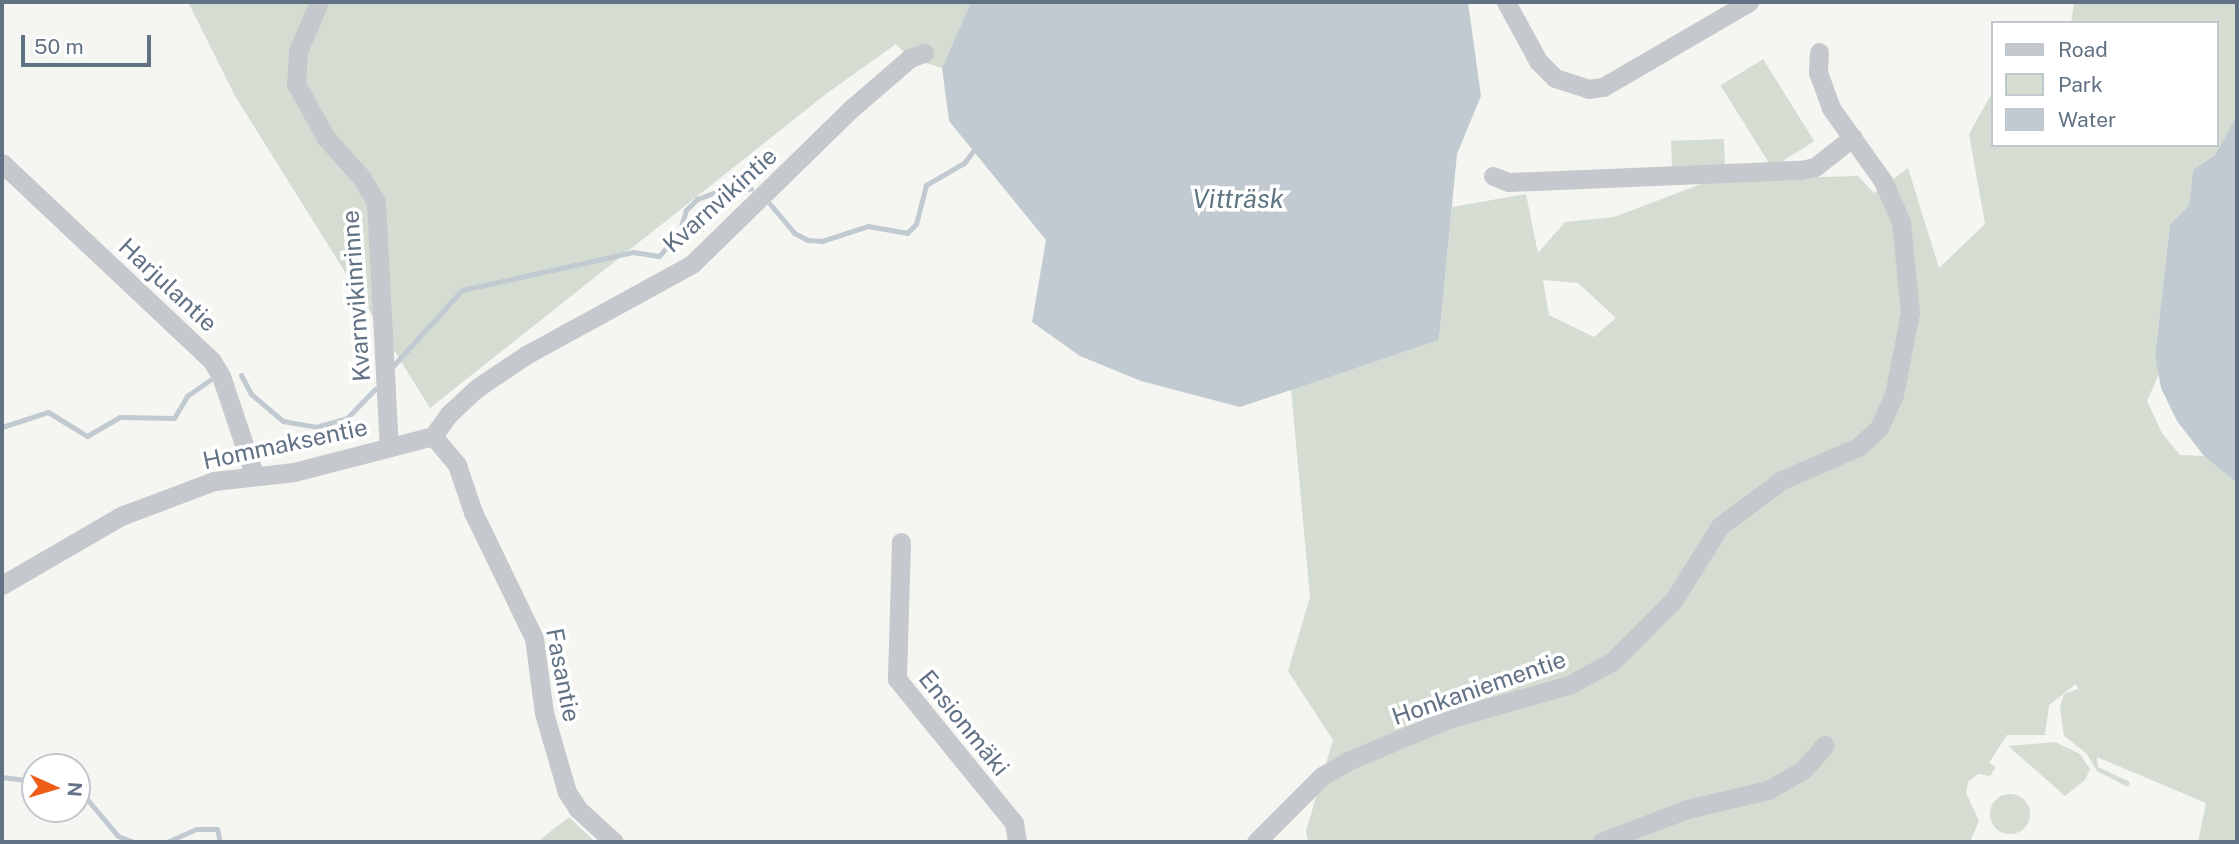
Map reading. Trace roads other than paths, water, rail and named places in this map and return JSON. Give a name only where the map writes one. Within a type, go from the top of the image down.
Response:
[{"type":"street","name":"Kvarnvikinrinne","points":[[319,2],[298,51],[296,83],[326,138],[361,177],[376,202],[389,447]]},
{"type":"street","points":[[1506,2],[1538,61],[1555,78],[1588,89],[1603,87],[1748,2]]},
{"type":"street","name":"Honkaniementie","points":[[1256,842],[1303,792],[1348,761],[1445,720],[1569,685],[1613,660],[1673,601],[1720,526],[1782,480],[1857,447],[1879,428],[1905,353],[1910,313],[1901,222],[1883,181],[1831,108],[1818,72],[1819,52]]},
{"type":"street","name":"Kvarnvikintie","points":[[433,436],[449,414],[477,388],[526,355],[692,264],[852,108],[910,58],[924,53]]},
{"type":"street","points":[[1493,176],[1509,181],[1801,170],[1815,167],[1853,137]]},
{"type":"street","name":"Harjulantie","points":[[2,163],[212,361],[221,376],[254,474]]},
{"type":"street","name":"Hommaksentie","points":[[2,585],[121,516],[214,481],[254,474],[294,472],[433,436]]},
{"type":"street","name":"Fasantie","points":[[433,436],[457,465],[473,512],[534,638],[544,713],[567,792],[578,809],[614,842]]},
{"type":"street","name":"Ensionmäki","points":[[901,542],[897,679],[1014,822],[1017,842]]},
{"type":"street","points":[[1601,842],[1687,809],[1768,790],[1803,770],[1825,746]]},
{"type":"water","name":"Vitträsk","points":[[971,2],[1468,2],[1481,96],[1457,154],[1439,340],[1240,407],[1141,381],[1080,356],[1032,322],[1046,240],[949,121],[942,68]]},
{"type":"water","points":[[2237,115],[2237,483],[2204,456],[2177,421],[2161,388],[2155,355],[2170,224],[2189,205],[2193,170],[2215,155]]},
{"type":"waterway","points":[[770,204],[794,233],[808,240],[822,241],[868,226],[907,233],[916,224],[926,185],[964,163],[973,151]]},
{"type":"waterway","points":[[393,366],[462,290],[633,252],[659,256],[679,233],[686,210],[697,199],[728,188],[751,189]]},
{"type":"waterway","points":[[241,375],[251,394],[283,421],[316,427],[347,418],[375,389]]},
{"type":"waterway","points":[[2,427],[48,412],[87,436],[120,417],[174,418],[187,396],[210,380]]},
{"type":"waterway","points":[[2,777],[21,779]]},
{"type":"waterway","points":[[91,804],[118,836],[134,842]]},
{"type":"waterway","points":[[167,842],[196,829],[217,829],[220,842]]}]
